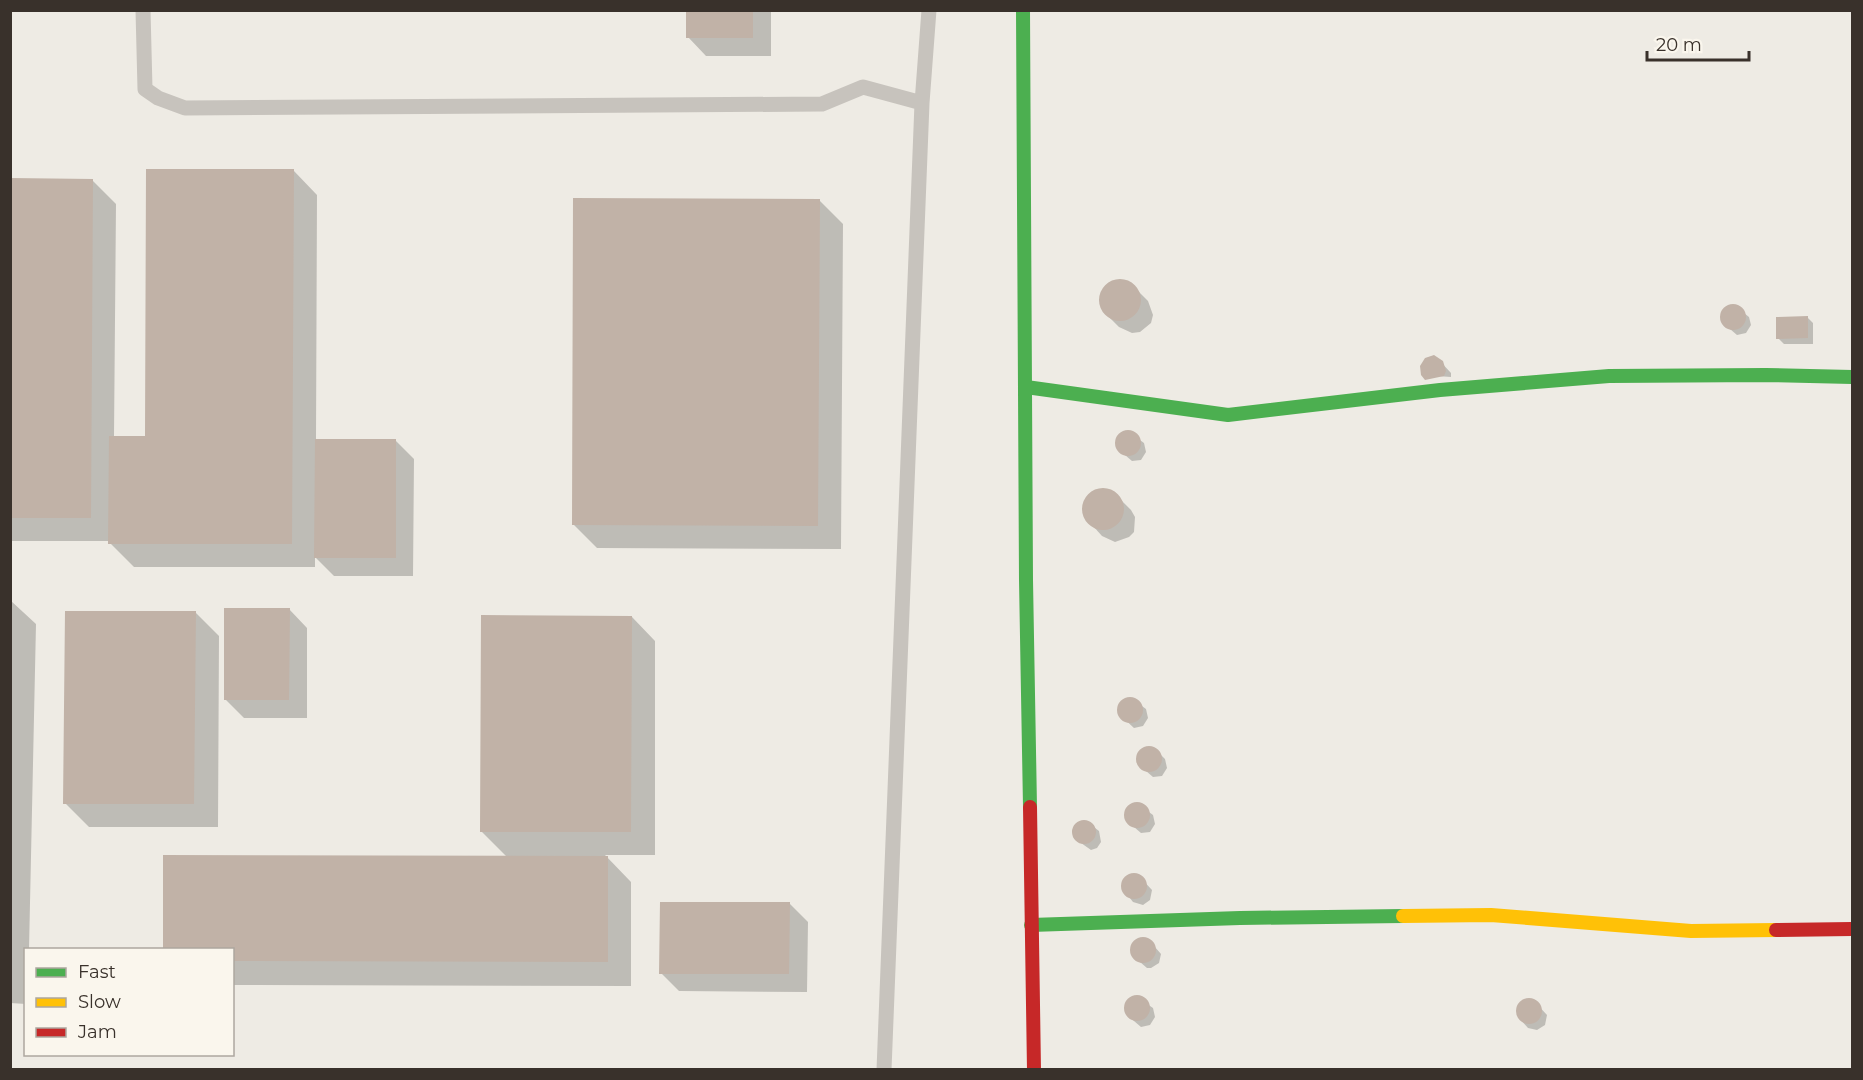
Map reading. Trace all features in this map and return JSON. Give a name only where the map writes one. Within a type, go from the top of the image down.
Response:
[{"type":"street","points":[[1023,10],[1026,569],[1034,1070]]},
{"type":"street","points":[[1026,387],[1228,415],[1440,390],[1609,376],[1852,377]]},
{"type":"street","points":[[1031,925],[1240,918],[1491,915],[1691,931],[1852,929]]},
{"type":"lane","points":[[143,10],[145,89],[158,98],[185,108],[822,104],[863,87],[922,103]]},
{"type":"lane","points":[[884,1070],[922,103],[929,10]]},
{"type":"building","points":[[686,10],[753,10],[753,38],[686,38]]},
{"type":"building","points":[[146,169],[294,169],[292,544],[108,544],[109,436],[145,436]]},
{"type":"building","points":[[10,178],[93,179],[91,518],[10,518]]},
{"type":"building","points":[[573,198],[820,199],[818,526],[572,525]]},
{"type":"building","points":[[1120,279],[1135,285],[1141,300],[1135,315],[1120,321],[1105,315],[1099,300],[1105,285]]},
{"type":"building","points":[[1733,304],[1742,308],[1746,317],[1742,326],[1733,330],[1724,326],[1720,317],[1724,308]]},
{"type":"building","points":[[1808,316],[1808,338],[1776,339],[1776,317]]},
{"type":"building","points":[[1434,355],[1443,361],[1446,371],[1444,376],[1425,380],[1421,375],[1420,366],[1425,358]]},
{"type":"building","points":[[1128,430],[1137,434],[1141,443],[1137,452],[1128,456],[1119,452],[1115,443],[1119,434]]},
{"type":"building","points":[[315,439],[396,439],[396,558],[314,558]]},
{"type":"building","points":[[1103,488],[1118,494],[1124,509],[1118,524],[1103,530],[1088,524],[1082,509],[1088,494]]},
{"type":"building","points":[[224,608],[290,608],[289,700],[224,700]]},
{"type":"building","points":[[65,611],[196,611],[194,804],[63,804]]},
{"type":"building","points":[[481,615],[632,616],[631,832],[480,832]]},
{"type":"building","points":[[1130,697],[1139,701],[1143,710],[1139,719],[1130,723],[1121,719],[1117,710],[1121,701]]},
{"type":"building","points":[[1149,746],[1158,750],[1162,759],[1158,768],[1149,772],[1140,768],[1136,759],[1140,750]]},
{"type":"building","points":[[1137,802],[1146,806],[1150,815],[1146,824],[1137,828],[1128,824],[1124,815],[1128,806]]},
{"type":"building","points":[[1084,820],[1093,823],[1096,832],[1093,841],[1084,844],[1075,841],[1072,832],[1075,823]]},
{"type":"building","points":[[163,855],[608,856],[608,962],[234,961],[234,948],[163,948]]},
{"type":"building","points":[[1134,873],[1143,877],[1147,886],[1143,895],[1134,899],[1125,895],[1121,886],[1125,877]]},
{"type":"building","points":[[660,902],[790,902],[789,974],[659,974]]},
{"type":"building","points":[[1143,937],[1152,941],[1156,950],[1152,959],[1143,963],[1134,959],[1130,950],[1134,941]]},
{"type":"building","points":[[1137,995],[1146,999],[1150,1008],[1146,1017],[1137,1021],[1128,1017],[1124,1008],[1128,999]]},
{"type":"building","points":[[1529,998],[1538,1002],[1542,1011],[1538,1020],[1529,1024],[1520,1020],[1516,1011],[1520,1002]]},
{"type":"traffic: fast","points":[[1023,10],[1026,580],[1030,807]]},
{"type":"traffic: fast","points":[[1026,387],[1228,415],[1440,390],[1609,376],[1852,377]]},
{"type":"traffic: fast","points":[[1031,925],[1240,918],[1403,916]]},
{"type":"traffic: slow","points":[[1403,916],[1491,915],[1691,931],[1776,930]]},
{"type":"traffic: jam","points":[[1030,807],[1034,1070]]},
{"type":"traffic: jam","points":[[1776,930],[1852,929]]}]
